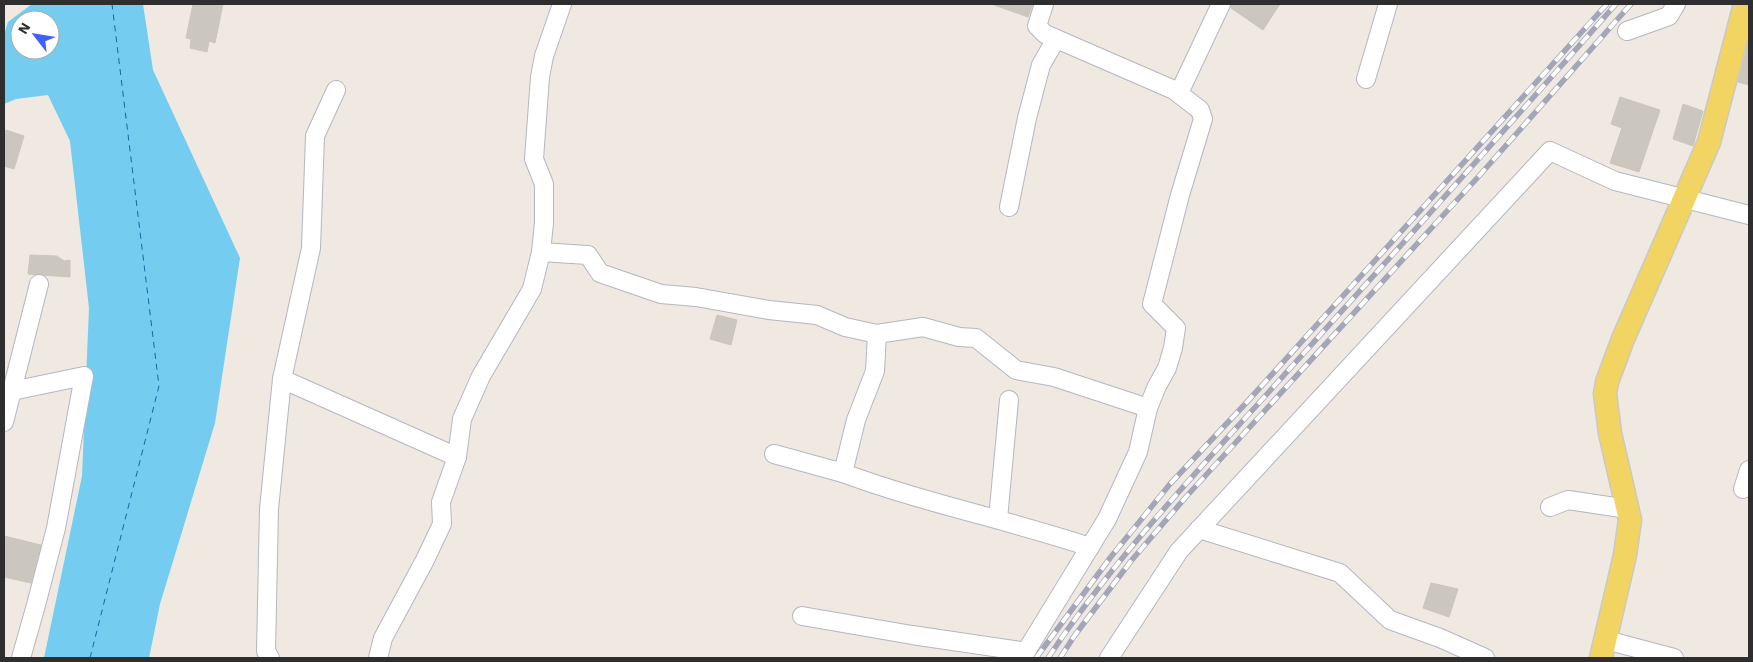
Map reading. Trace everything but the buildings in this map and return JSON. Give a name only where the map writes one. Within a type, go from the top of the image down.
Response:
[{"type":"main road","points":[[1604,649],[1625,555],[1630,520],[1610,433],[1605,394],[1606,388],[1623,339],[1709,142],[1745,4]]},
{"type":"street","points":[[378,658],[383,638],[442,524],[441,502],[457,457],[462,419],[481,376],[532,289],[544,223],[544,184],[534,159],[540,77],[544,56],[562,4]]},
{"type":"street","points":[[802,616],[1024,655],[1107,519],[1138,452],[1148,408],[1167,368],[1176,328],[1152,304],[1180,195],[1203,119],[1200,110],[1179,93],[1045,34],[1036,26],[1044,4]]},
{"type":"street","points":[[1179,93],[1221,4]]},
{"type":"street","points":[[1366,79],[1388,4]]},
{"type":"street","points":[[1627,31],[1669,16],[1676,4]]},
{"type":"street","points":[[1009,207],[1027,118],[1041,65],[1056,39]]},
{"type":"street","points":[[270,658],[266,650],[270,509],[282,379],[311,248],[315,136],[336,90]]},
{"type":"street","points":[[1109,658],[1178,552],[1550,151],[1615,181],[1749,215]]},
{"type":"street","points":[[540,252],[588,255],[600,273],[661,294],[696,297],[769,310],[816,315],[845,327],[877,334],[923,327],[959,337],[976,338],[1016,370],[1054,377],[1148,408]]},
{"type":"street","points":[[4,422],[39,284]]},
{"type":"street","points":[[843,473],[856,420],[875,371],[877,334]]},
{"type":"street","points":[[12,391],[84,376],[56,528],[21,658]]},
{"type":"street","points":[[282,379],[457,457]]},
{"type":"street","points":[[998,519],[1010,400]]},
{"type":"street","points":[[774,454],[1045,532],[1090,547]]},
{"type":"street","points":[[1743,489],[1749,470]]},
{"type":"street","points":[[1550,507],[1568,500],[1628,509]]},
{"type":"street","points":[[1199,529],[1340,573],[1390,620],[1440,638],[1485,658]]},
{"type":"street","points":[[1604,649],[1674,658]]},
{"type":"water","points":[[32,4],[143,4],[153,70],[240,258],[215,423],[160,604],[149,658],[44,658],[82,476],[89,308],[70,141],[48,95],[16,99],[4,104],[4,35],[10,20],[10,60],[60,60],[60,10],[24,10]]},
{"type":"ferry route","points":[[90,658],[159,386],[112,4]]},
{"type":"railway","points":[[1036,658],[1110,558],[1170,484],[1247,402],[1607,4]]},
{"type":"railway","points":[[1048,658],[1102,583],[1161,512],[1616,4]]},
{"type":"railway","points":[[1060,658],[1131,561],[1185,498],[1479,176],[1631,4]]}]
